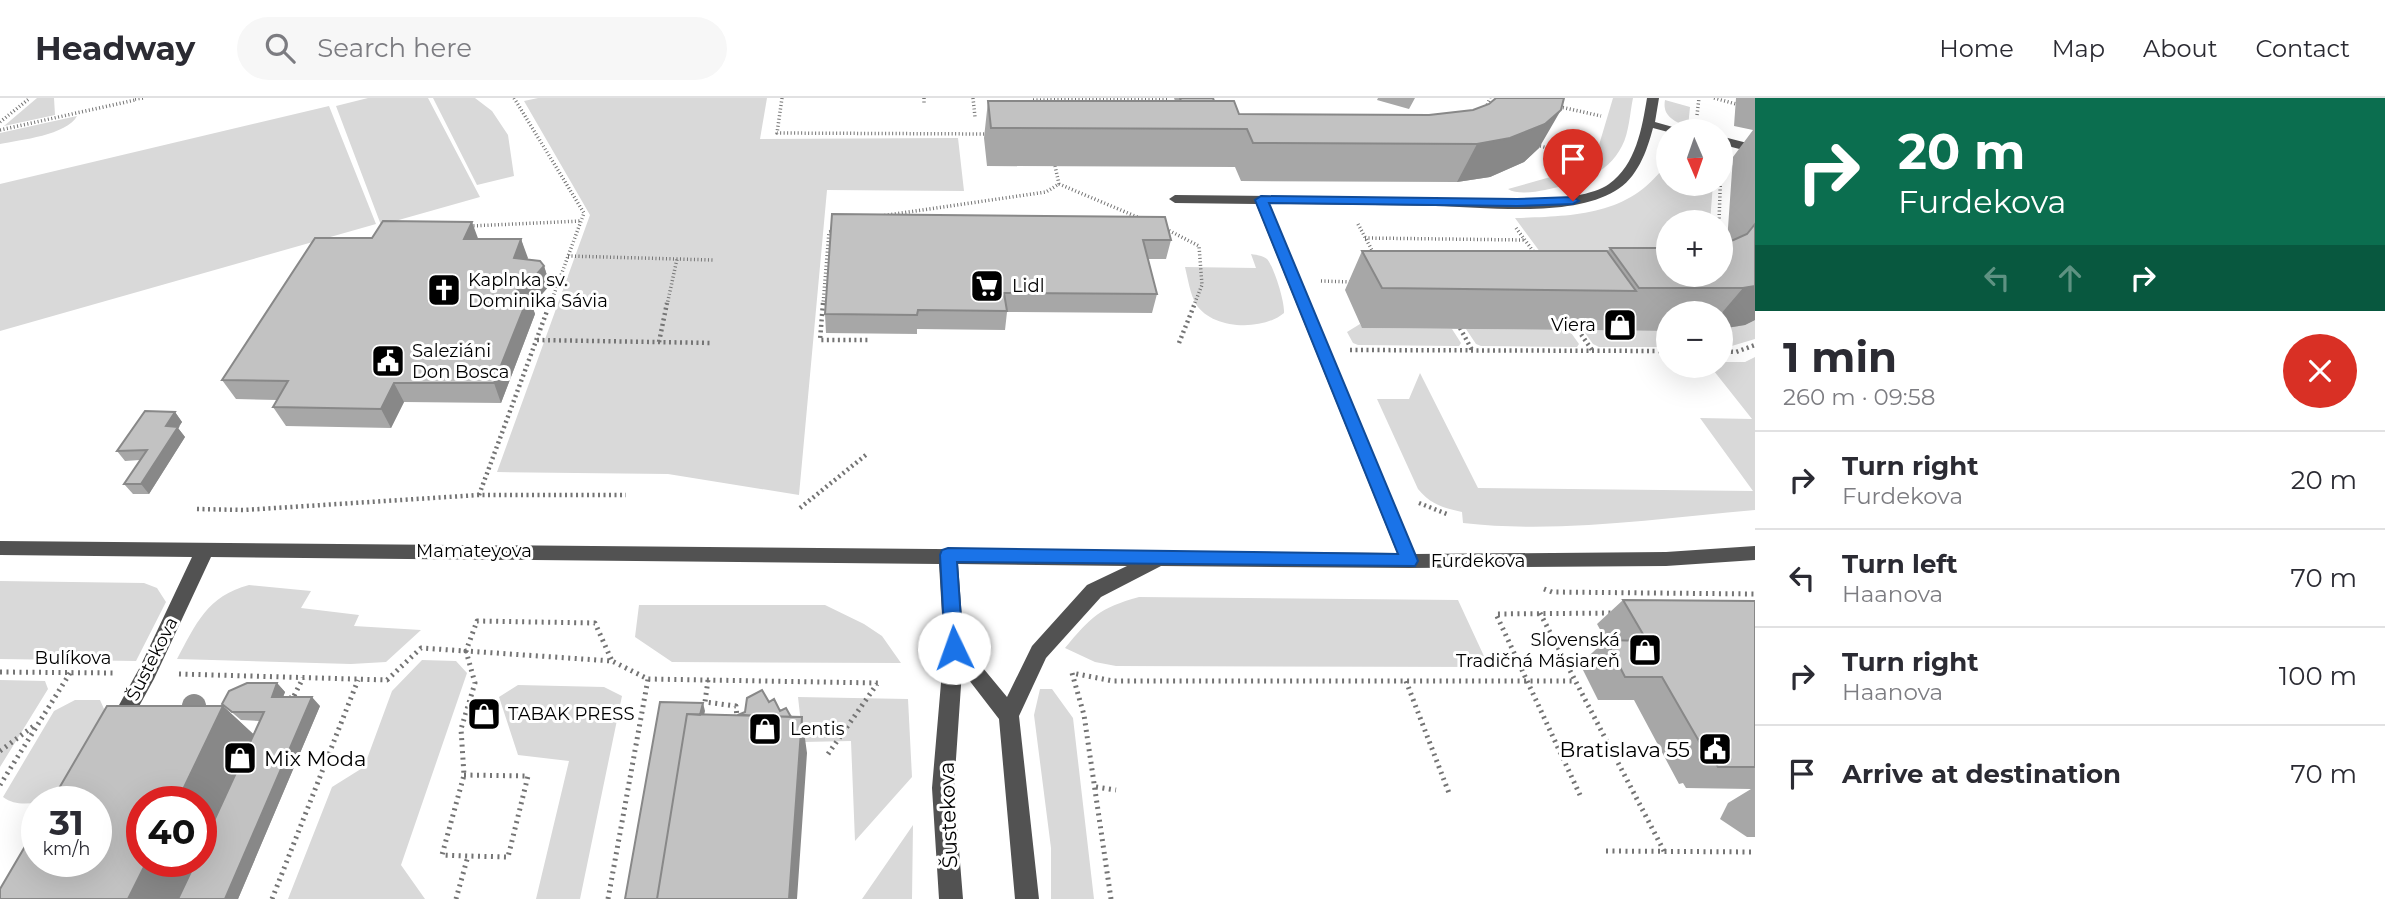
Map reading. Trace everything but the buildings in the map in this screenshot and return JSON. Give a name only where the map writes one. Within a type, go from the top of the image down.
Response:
[{"type":"street","points":[[1175,199],[1517,203],[1589,198],[1612,188],[1628,173],[1650,124],[1653,98]]},
{"type":"street","points":[[1650,124],[1656,125]]},
{"type":"street","points":[[1733,143],[1755,149]]},
{"type":"street","points":[[1261,200],[1409,561]]},
{"type":"street","name":"Mamateyova","points":[[0,548],[204,552],[563,551],[948,555]]},
{"type":"street","name":"Šustekova","points":[[108,743],[147,673],[204,552]]},
{"type":"street","name":"Furdekova","points":[[948,555],[1409,561],[1653,559],[1755,553]]},
{"type":"street","name":"Šustekova","points":[[948,555],[954,648],[943,788],[951,899]]},
{"type":"street","points":[[1027,899],[1009,716],[1039,652],[1094,591],[1159,558]]},
{"type":"street","points":[[954,648],[1009,716]]},
{"type":"path","points":[[0,122],[30,98]]},
{"type":"path","points":[[0,130],[144,98]]},
{"type":"path","points":[[479,495],[584,213],[514,98]]},
{"type":"path","points":[[782,98],[777,133],[998,134]]},
{"type":"path","points":[[924,98],[924,104]]},
{"type":"path","points":[[973,98],[975,117]]},
{"type":"path","points":[[1034,107],[1033,99],[1169,98],[1172,108]]},
{"type":"path","points":[[1482,118],[1490,98]]},
{"type":"path","points":[[1713,98],[1736,104]]},
{"type":"path","points":[[1552,105],[1601,116]]},
{"type":"path","points":[[1540,146],[1576,155]]},
{"type":"path","points":[[1055,166],[1059,184]]},
{"type":"path","points":[[874,218],[1046,191],[1059,184]]},
{"type":"path","points":[[1059,184],[1146,220]]},
{"type":"path","points":[[462,226],[581,221]]},
{"type":"path","points":[[1158,225],[1199,246],[1202,285],[1179,343]]},
{"type":"path","points":[[840,228],[829,232],[820,340],[868,340]]},
{"type":"path","points":[[1366,238],[1525,240]]},
{"type":"path","points":[[568,256],[713,260]]},
{"type":"path","points":[[659,342],[677,259]]},
{"type":"path","points":[[1317,281],[1353,282]]},
{"type":"path","points":[[526,303],[551,301]]},
{"type":"path","points":[[1460,328],[1473,350]]},
{"type":"path","points":[[1578,330],[1592,351]]},
{"type":"path","points":[[537,340],[713,343]]},
{"type":"path","points":[[1321,345],[1348,350],[1656,351]]},
{"type":"path","points":[[1733,352],[1755,345]]},
{"type":"path","points":[[800,508],[867,454]]},
{"type":"path","points":[[197,509],[244,510],[479,495],[626,495]]},
{"type":"path","points":[[1540,613],[1664,851]]},
{"type":"path","points":[[1580,795],[1496,614],[1624,613]]},
{"type":"path","points":[[464,775],[528,776],[508,857],[442,855],[464,775],[461,729],[475,683],[466,651],[477,621],[595,623],[612,661],[648,679],[878,683],[828,754]]},
{"type":"path","name":"Bulíkova","points":[[0,672],[387,680],[421,648],[612,661]]},
{"type":"path","points":[[0,785],[70,672]]},
{"type":"path","points":[[1111,899],[1097,787],[1084,715],[1072,673],[1113,681],[1576,681]]},
{"type":"path","points":[[283,698],[293,698],[303,677]]},
{"type":"path","points":[[608,899],[648,679]]},
{"type":"path","points":[[272,899],[358,680]]},
{"type":"path","points":[[708,680],[705,702],[736,706],[737,718],[728,720]]},
{"type":"path","points":[[1406,681],[1449,793]]},
{"type":"path","points":[[0,751],[39,722]]},
{"type":"path","points":[[1097,787],[1116,790]]},
{"type":"path","points":[[1606,850],[1755,852]]},
{"type":"path","points":[[456,899],[468,856]]},
{"type":"shaded area","points":[[37,98],[54,98],[55,115],[4,126]]},
{"type":"shaded area","points":[[368,98],[428,98],[480,197],[381,225],[336,106]]},
{"type":"shaded area","points":[[433,98],[475,98],[492,111],[508,135],[514,176],[477,185]]},
{"type":"shaded area","points":[[538,98],[767,98],[760,139],[958,138],[964,191],[827,190],[799,495],[668,474],[497,472],[590,215],[524,101]]},
{"type":"shaded area","points":[[1613,98],[1633,98],[1624,141],[1608,165],[1589,177],[1556,188],[1536,192],[1516,192],[1508,189],[1568,172],[1599,145]]},
{"type":"shaded area","points":[[1665,100],[1690,107],[1689,119],[1673,119],[1667,114]]},
{"type":"shaded area","points":[[329,106],[376,224],[0,331],[0,184]]},
{"type":"shaded area","points":[[77,116],[64,128],[54,132],[0,144],[0,133]]},
{"type":"shaded area","points":[[1656,176],[1656,196],[1712,196],[1711,210],[1656,210],[1656,275],[1560,279],[1515,218],[1580,214],[1600,209],[1620,203]]},
{"type":"shaded area","points":[[1251,254],[1263,257],[1270,263],[1281,293],[1284,313],[1264,323],[1238,325],[1225,323],[1204,313],[1194,300],[1185,267],[1256,268]]},
{"type":"shaded area","points":[[1755,320],[1755,339],[1733,346],[1733,326]]},
{"type":"shaded area","points":[[1360,324],[1363,328],[1452,329],[1461,343],[1459,346],[1358,345],[1353,343],[1347,332]]},
{"type":"shaded area","points":[[1466,329],[1569,330],[1579,344],[1577,347],[1481,346],[1476,344]]},
{"type":"shaded area","points":[[1583,330],[1656,331],[1656,347],[1599,347],[1593,344]]},
{"type":"shaded area","points":[[1755,357],[1755,510],[1646,521],[1536,527],[1463,523],[1462,512],[1437,505],[1418,489],[1377,399],[1409,399],[1420,373],[1478,488],[1753,491],[1700,418],[1752,419],[1720,378],[1733,378],[1733,362],[1745,362]]},
{"type":"shaded area","points":[[0,581],[144,583],[157,588],[166,602],[136,661],[0,659]]},
{"type":"shaded area","points":[[249,585],[311,591],[301,608],[359,615],[354,626],[421,630],[386,662],[351,664],[177,659],[204,613],[223,596]]},
{"type":"shaded area","points":[[1139,597],[1458,600],[1489,667],[1116,666],[1095,662],[1065,648],[1097,615],[1114,605]]},
{"type":"shaded area","points":[[639,605],[825,605],[882,636],[901,663],[672,662],[635,637]]},
{"type":"shaded area","points":[[422,660],[456,661],[467,673],[401,865],[425,899],[288,899],[332,787],[364,767],[392,691]]},
{"type":"shaded area","points":[[0,680],[45,681],[48,689],[0,767]]},
{"type":"shaded area","points":[[518,685],[604,687],[622,696],[580,899],[536,899],[569,761],[518,755],[499,697]]},
{"type":"shaded area","points":[[1040,689],[1052,689],[1073,718],[1094,899],[1051,899],[1051,848],[1034,715]]},
{"type":"shaded area","points":[[798,697],[908,699],[912,777],[855,841],[851,741],[803,742]]},
{"type":"shaded area","points":[[75,700],[100,700],[105,711],[63,786],[21,786],[21,804],[9,801],[3,797],[54,711]]},
{"type":"shaded area","points":[[913,825],[912,899],[862,899]]},
{"type":"place","name":"Lidl","points":[[987,286]]},
{"type":"place","name":"Kaplnka sv. Dominika Sávia","points":[[444,290]]},
{"type":"place","name":"Viera","points":[[1620,325]]},
{"type":"place","name":"Saleziáni Don Bosca","points":[[388,361]]},
{"type":"place","name":"Slovenská Tradičná Mäsiareň","points":[[1645,650]]},
{"type":"place","name":"TABAK PRESS","points":[[484,714]]},
{"type":"place","name":"Lentis","points":[[765,729]]},
{"type":"place","name":"Bratislava 55","points":[[1715,749]]},
{"type":"place","name":"Mix Moda","points":[[240,758]]},
{"type":"route","points":[[954,648],[948,555],[1409,561],[1261,200],[1517,203],[1573,201]]}]
